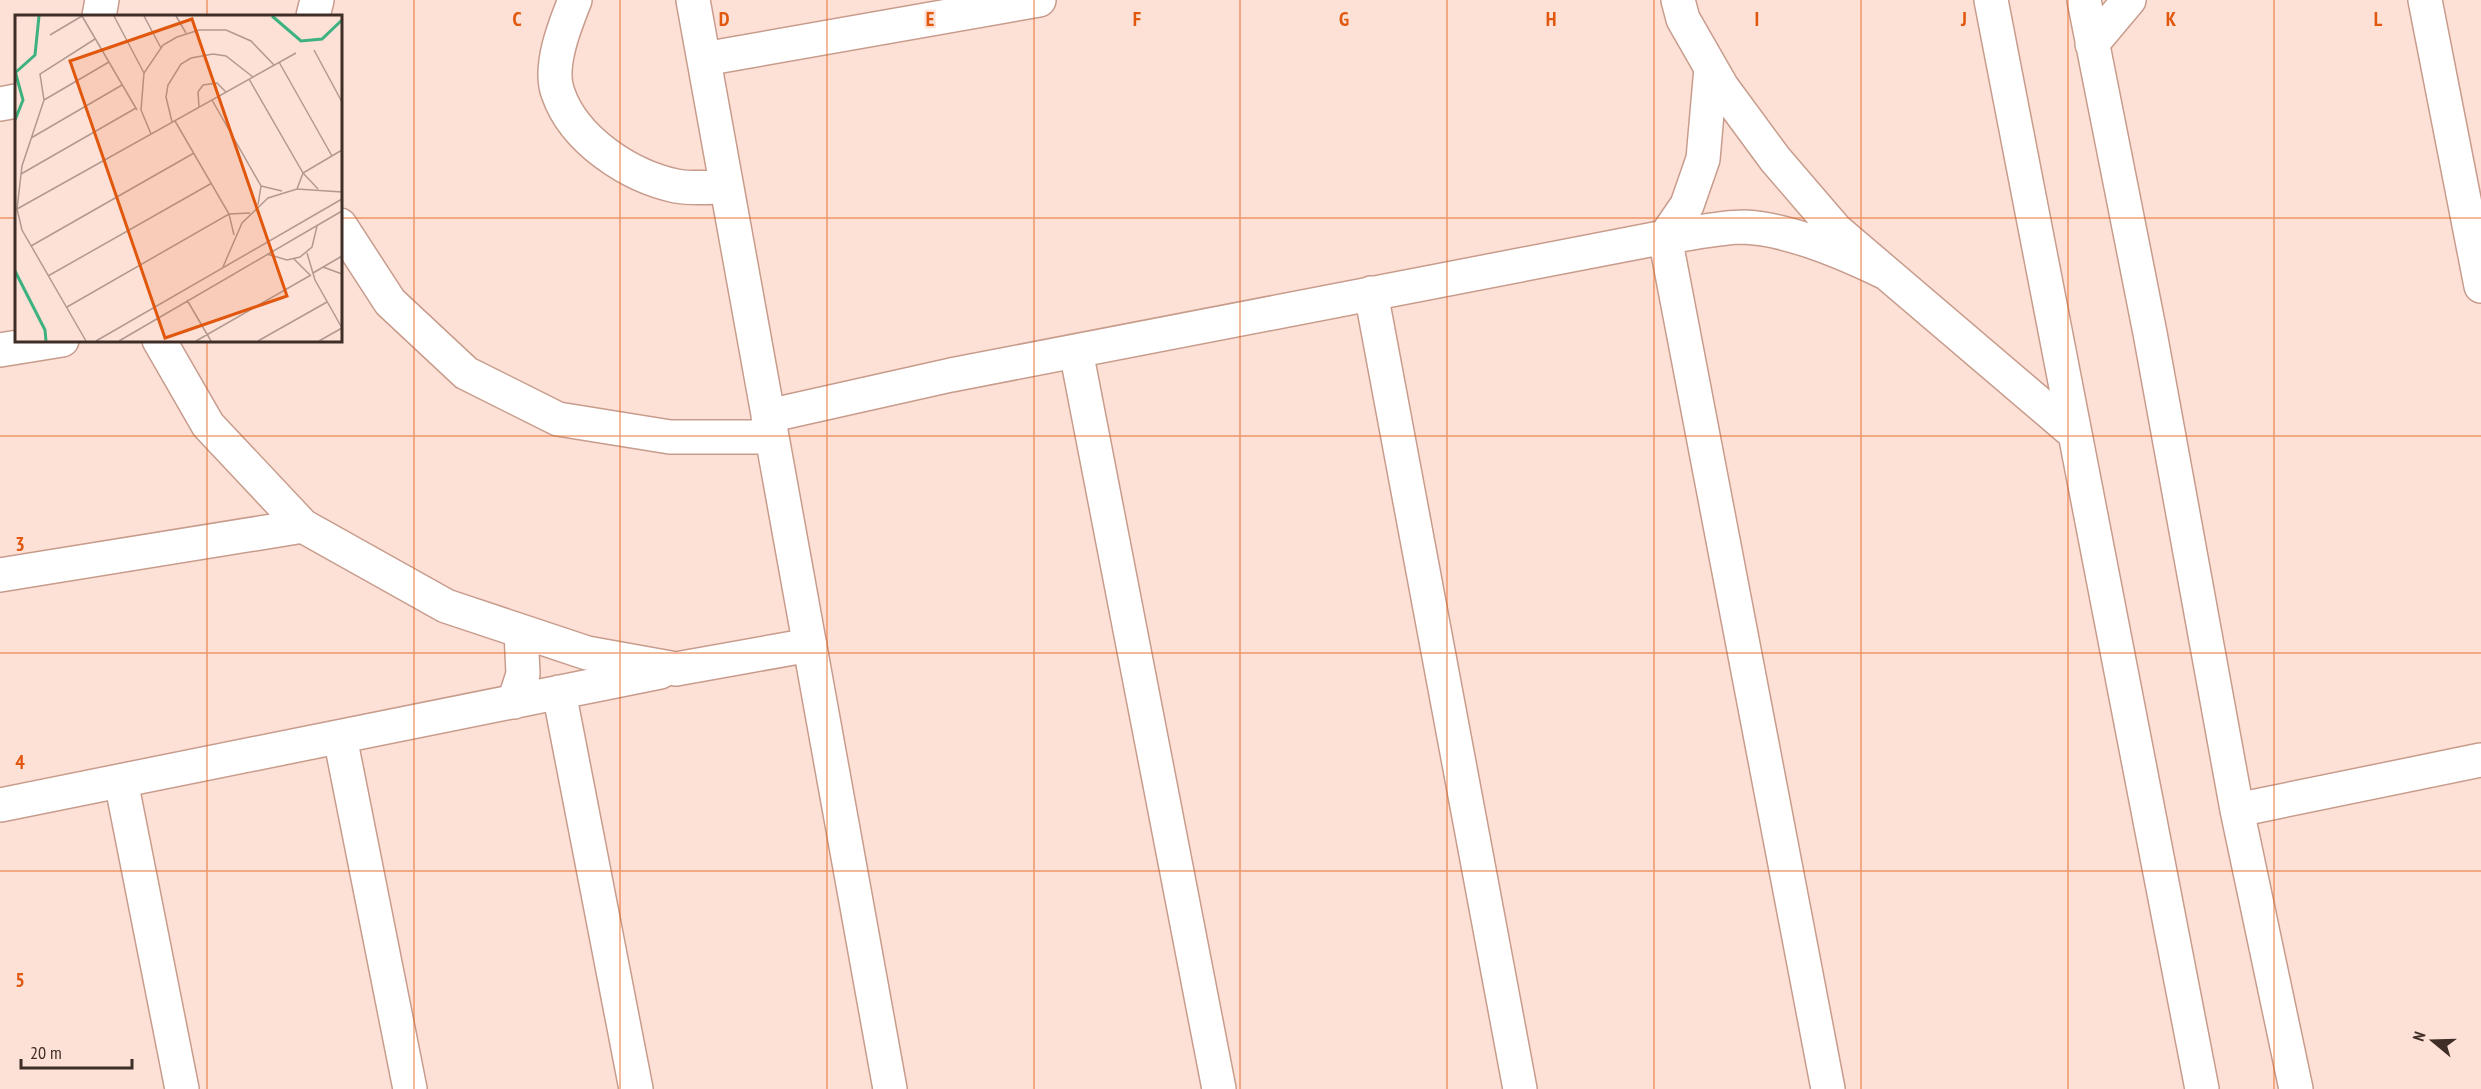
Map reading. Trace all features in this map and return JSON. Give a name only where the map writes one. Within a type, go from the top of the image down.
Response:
[{"type":"street","points":[[99,15],[102,0]]},
{"type":"street","points":[[314,15],[317,0]]},
{"type":"street","points":[[575,0],[556,60],[557,92],[572,118],[602,153],[638,173],[677,186],[726,187]]},
{"type":"street","points":[[693,0],[890,1089]]},
{"type":"street","points":[[704,59],[1039,0]]},
{"type":"street","points":[[1678,0],[1683,19],[1722,87],[1775,159],[1836,230],[2074,434]]},
{"type":"street","points":[[1990,0],[2202,1089]]},
{"type":"street","points":[[2084,0],[2150,333],[2237,810],[2296,1089]]},
{"type":"street","points":[[2092,44],[2129,0]]},
{"type":"street","points":[[2425,0],[2481,286]]},
{"type":"street","points":[[1711,68],[1703,159],[1687,205],[1665,237],[1828,1089]]},
{"type":"street","points":[[0,104],[15,101]]},
{"type":"street","points":[[342,228],[390,302],[466,373],[558,419],[670,437],[770,426],[951,375],[1665,237],[1744,227],[1790,236],[1834,250],[1886,273]]},
{"type":"street","points":[[1371,294],[1520,1089]]},
{"type":"street","points":[[0,350],[50,342]]},
{"type":"street","points":[[160,342],[208,425],[303,526],[446,606],[586,653],[676,669]]},
{"type":"street","points":[[1076,351],[1219,1089]]},
{"type":"street","points":[[0,575],[303,526]]},
{"type":"street","points":[[514,702],[523,674],[521,631]]},
{"type":"street","points":[[0,805],[676,669],[810,645]]},
{"type":"street","points":[[559,693],[636,1089]]},
{"type":"street","points":[[340,736],[410,1089]]},
{"type":"street","points":[[2237,810],[2481,760]]},
{"type":"street","points":[[122,781],[182,1089]]}]
